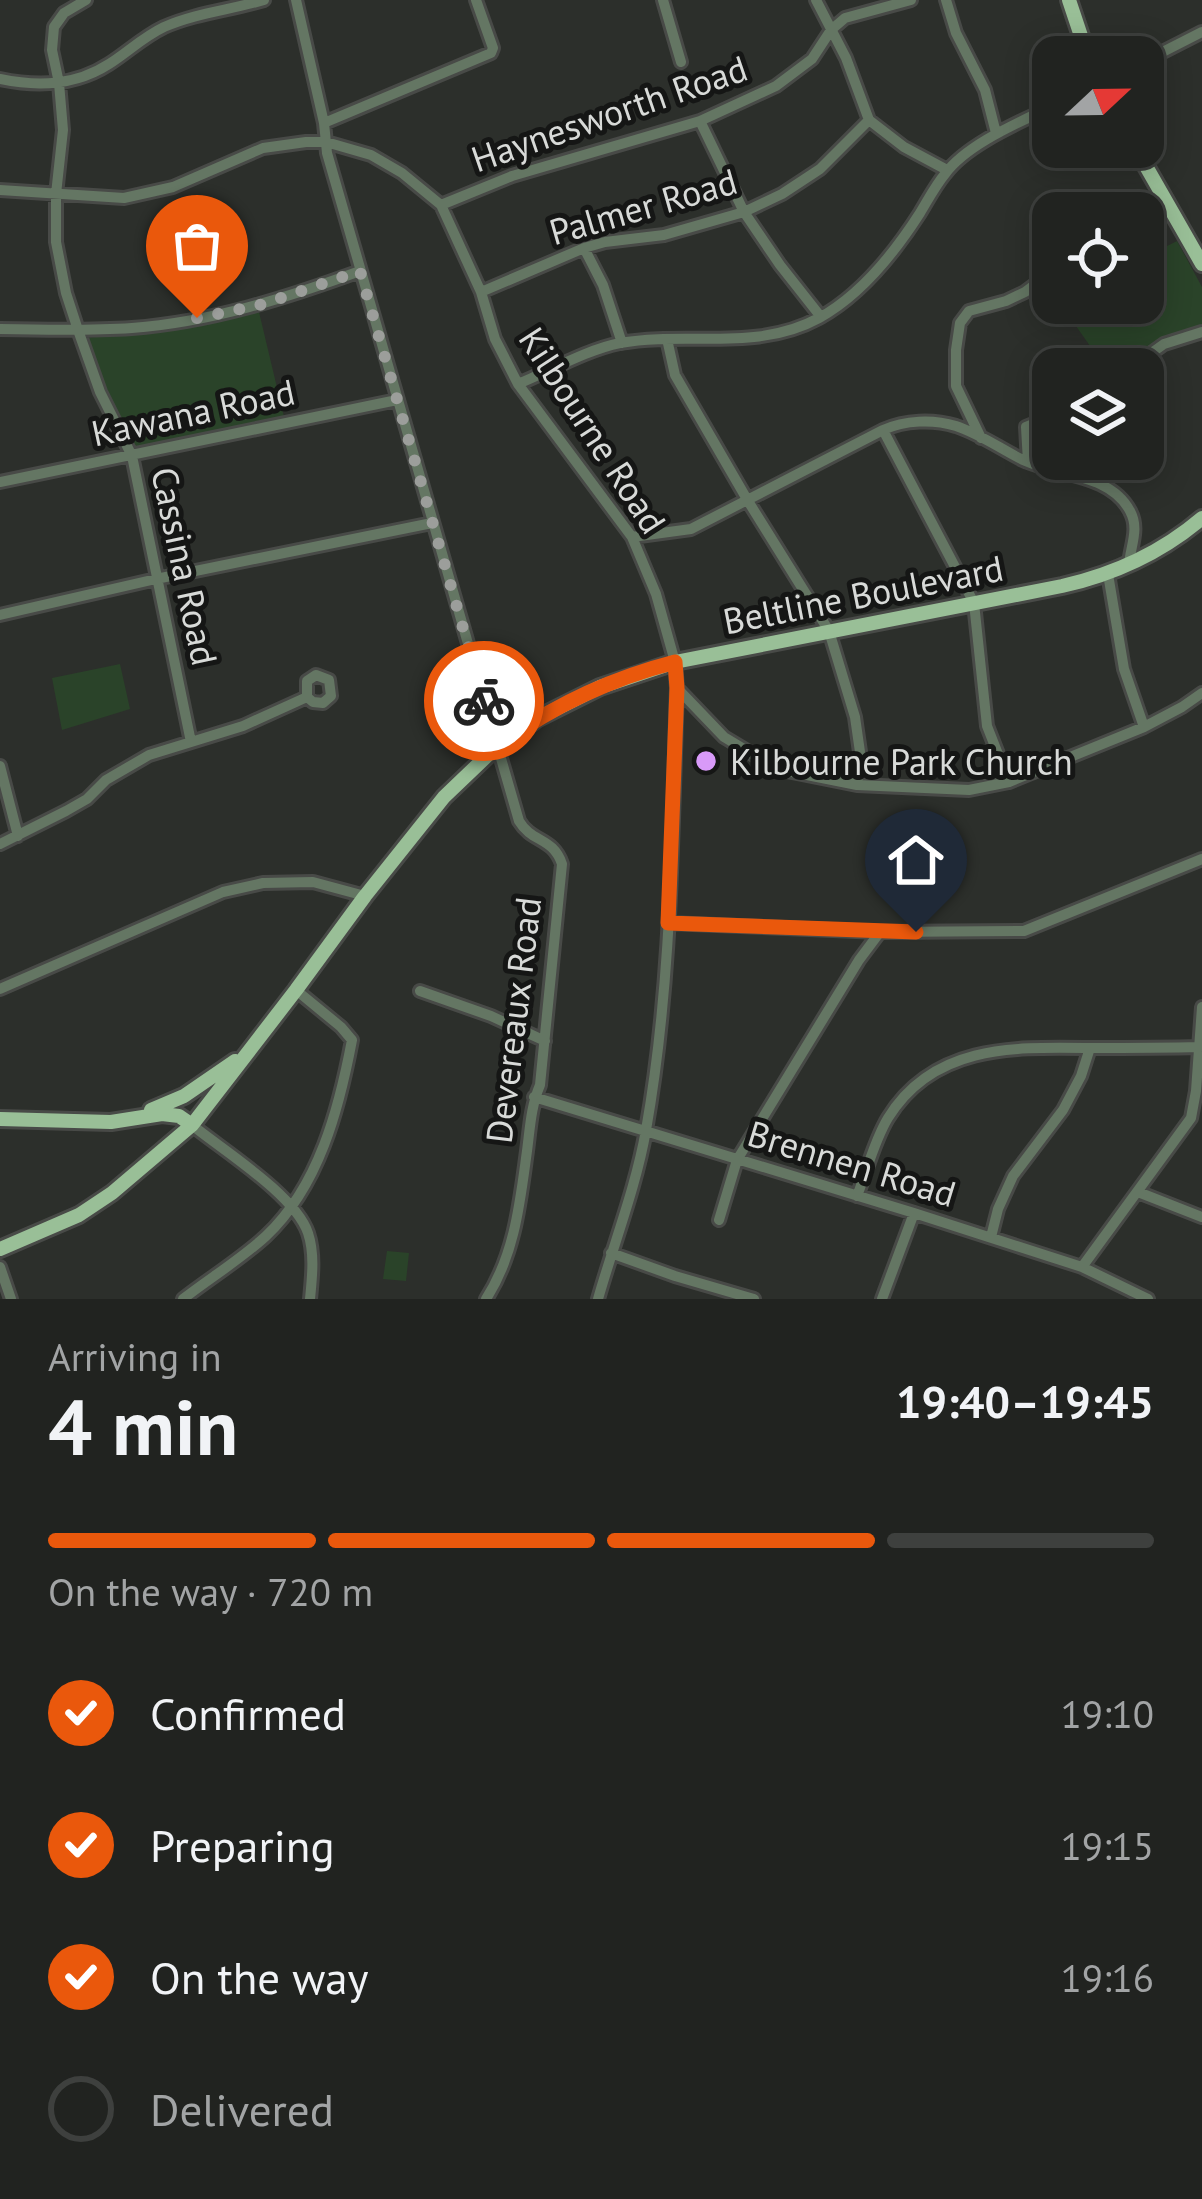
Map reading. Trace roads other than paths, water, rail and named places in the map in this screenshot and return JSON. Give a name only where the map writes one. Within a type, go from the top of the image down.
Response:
[{"type":"main road","points":[[1069,0],[1081,36]]},
{"type":"main road","points":[[1148,168],[1202,264]]},
{"type":"main road","name":"Beltline Boulevard","points":[[0,1249],[79,1215],[136,1176],[192,1125],[444,797],[497,747],[538,718],[573,698],[675,662],[1108,574],[1200,523]]},
{"type":"main road","points":[[136,1118],[184,1096],[251,1049]]},
{"type":"main road","points":[[0,1119],[111,1122],[162,1114],[179,1116],[192,1125]]},
{"type":"street","name":"Cassina Road","points":[[86,0],[64,13],[54,27],[52,50],[63,130],[56,242],[77,330],[100,392],[132,456],[191,742]]},
{"type":"street","points":[[0,79],[32,86],[59,83],[109,64],[161,28],[264,0]]},
{"type":"street","name":"Devereaux Road","points":[[296,0],[360,271],[521,826],[554,848],[562,864],[540,1085],[534,1097],[514,1232],[504,1268],[487,1299]]},
{"type":"street","points":[[324,123],[491,53],[476,0]]},
{"type":"street","points":[[663,0],[681,62]]},
{"type":"street","points":[[816,0],[846,58],[869,120],[904,147],[947,170]]},
{"type":"street","name":"Haynesworth Road","points":[[441,205],[512,176],[700,121],[776,86],[812,59],[845,18],[910,0]]},
{"type":"street","points":[[946,0],[956,33],[985,90],[996,133]]},
{"type":"street","points":[[1164,51],[1202,32]]},
{"type":"street","points":[[518,385],[622,343],[771,336],[821,317],[885,261],[947,170],[996,133],[1032,116]]},
{"type":"street","name":"Palmer Road","points":[[481,292],[584,248],[664,235],[744,212],[820,169],[869,120]]},
{"type":"street","points":[[700,121],[744,212],[821,317]]},
{"type":"street","name":"Kilbourne Road","points":[[0,190],[124,198],[173,187],[272,146],[326,142],[388,163],[441,205],[518,385],[632,537],[656,594],[675,662],[668,923],[661,1034],[646,1132],[598,1299]]},
{"type":"street","points":[[1164,204],[1168,203]]},
{"type":"street","points":[[584,248],[603,285],[622,343]]},
{"type":"street","points":[[0,329],[136,327],[229,312],[360,271]]},
{"type":"street","points":[[981,438],[956,386],[960,323],[969,311],[1006,301],[1032,287]]},
{"type":"street","points":[[1158,348],[1202,332]]},
{"type":"street","points":[[667,339],[675,375],[829,632],[855,717],[860,752],[857,785]]},
{"type":"street","name":"Kawana Road","points":[[0,482],[398,400]]},
{"type":"street","points":[[632,537],[691,529],[894,425],[934,422],[957,427],[1028,462],[1096,482],[1120,498],[1131,511],[1135,527],[1129,565]]},
{"type":"street","points":[[1028,462],[1026,427],[1032,425]]},
{"type":"street","points":[[883,430],[974,602],[987,726],[1009,782]]},
{"type":"street","points":[[0,615],[432,523]]},
{"type":"street","points":[[1108,574],[1124,669],[1144,727]]},
{"type":"street","points":[[677,688],[724,737],[777,769],[857,785],[969,790],[1009,782],[1144,727],[1202,693]]},
{"type":"street","points":[[0,844],[87,799],[106,781],[149,755],[243,726],[307,697]]},
{"type":"street","points":[[0,766],[18,836]]},
{"type":"street","points":[[668,923],[880,932],[1024,931],[1202,859]]},
{"type":"street","points":[[0,988],[223,892],[263,883],[313,883],[364,896]]},
{"type":"street","points":[[719,1220],[737,1160],[880,932]]},
{"type":"street","points":[[183,1299],[267,1235],[319,1162],[352,1040],[296,990]]},
{"type":"street","points":[[420,991],[545,1041]]},
{"type":"street","points":[[1082,1267],[1190,1118],[1199,1092],[1202,1006]]},
{"type":"street","points":[[857,1196],[886,1121],[903,1098],[963,1057],[993,1050],[1199,1047]]},
{"type":"street","points":[[991,1238],[1013,1176],[1063,1110],[1090,1048]]},
{"type":"street","name":"Brennen Road","points":[[534,1097],[1082,1267],[1148,1299]]},
{"type":"street","points":[[192,1125],[292,1205],[308,1233],[313,1268],[310,1299]]},
{"type":"street","points":[[1138,1192],[1202,1217]]},
{"type":"street","points":[[882,1299],[914,1213]]},
{"type":"street","points":[[611,1253],[731,1296],[754,1299]]},
{"type":"street","points":[[0,1267],[11,1299]]},
{"type":"street","points":[[1113,1299],[1119,1285]]},
{"type":"place","name":"Kilbourne Park Church","points":[[706,761]]}]
